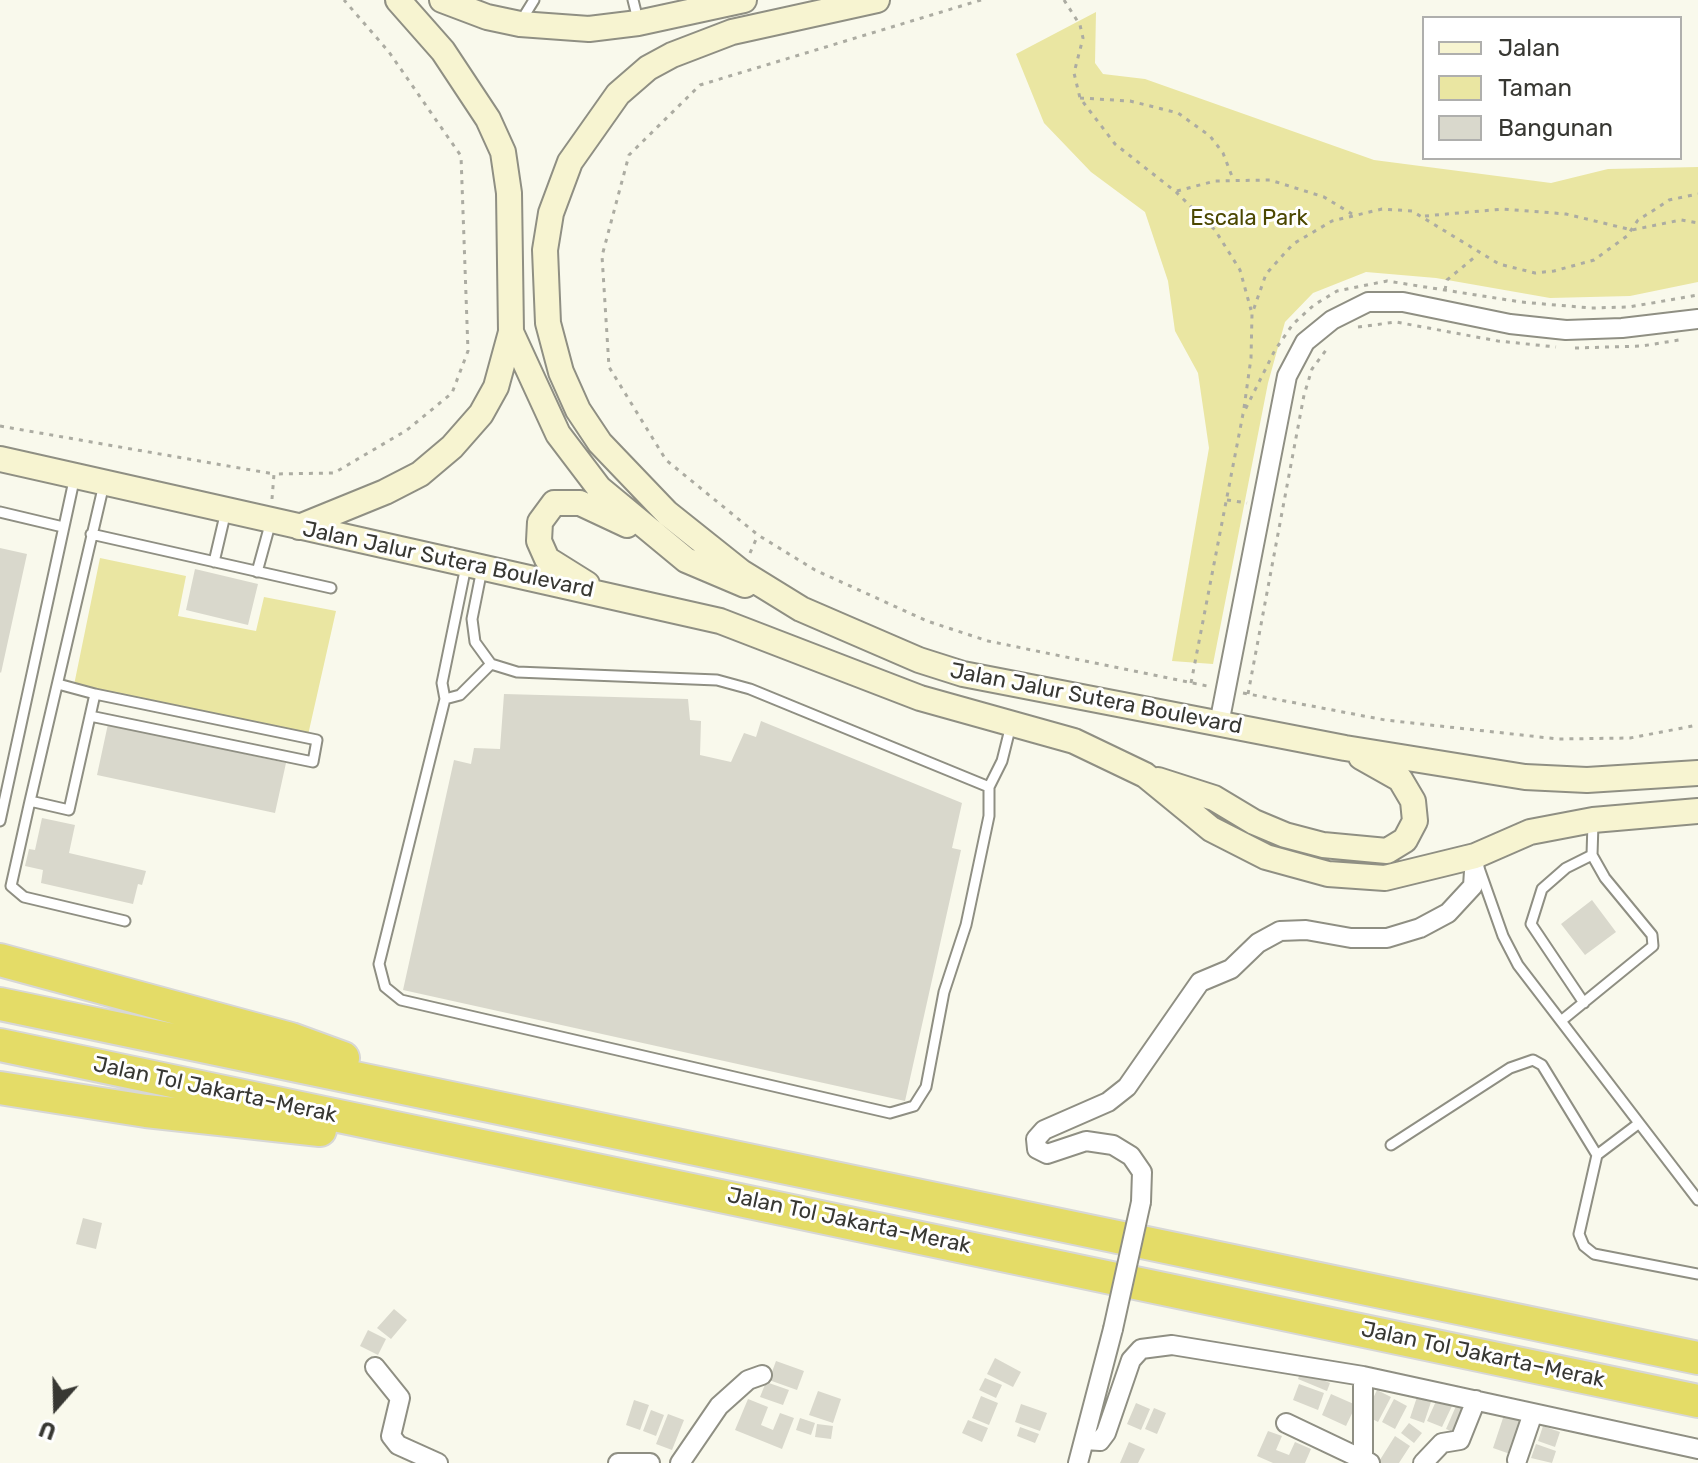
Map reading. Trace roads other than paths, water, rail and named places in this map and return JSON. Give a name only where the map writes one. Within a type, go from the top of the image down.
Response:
[{"type":"highway","points":[[0,960],[291,1039],[440,1094]]},
{"type":"highway","name":"Jalan Tol Jakarta–Merak","points":[[0,1004],[1698,1358]]},
{"type":"highway","name":"Jalan Tol Jakarta–Merak","points":[[0,1045],[1698,1401]]},
{"type":"highway","points":[[0,1088],[252,1124],[463,1142]]},
{"type":"main road","points":[[299,527],[385,492],[420,474],[452,447],[481,414],[496,387],[511,332],[509,193],[503,152],[488,119],[443,51],[398,0]]},
{"type":"main road","points":[[442,0],[487,17],[520,24],[589,29],[636,12],[744,0]]},
{"type":"main road","name":"Jalan Jalur Sutera Boulevard","points":[[877,0],[732,32],[672,55],[648,68],[618,94],[595,122],[570,162],[551,213],[545,250],[548,323],[561,372],[578,410],[600,443],[667,513],[741,572],[801,609],[919,660],[963,674],[1345,748],[1525,777],[1587,780],[1698,773]]},
{"type":"main road","points":[[511,332],[542,405],[578,463],[627,514],[686,560]]},
{"type":"main road","name":"Jalan Jalur Sutera Boulevard","points":[[0,459],[720,621],[920,698],[1074,741],[1145,775],[1211,829],[1266,857],[1328,874],[1385,878],[1475,856],[1530,832],[1593,820],[1698,811]]},
{"type":"main road","points":[[634,601],[592,588],[547,559],[539,541],[540,522],[554,503],[580,503],[620,520],[686,560],[801,609]]},
{"type":"main road","points":[[1145,775],[1214,798],[1254,822],[1285,835],[1323,845],[1387,851],[1405,840],[1415,821],[1413,801],[1400,779],[1345,748]]},
{"type":"street","points":[[1219,724],[1287,376],[1305,342],[1332,320],[1368,302],[1391,302],[1510,324],[1566,330],[1622,328],[1698,319]]},
{"type":"street","points":[[1078,1463],[1113,1329],[1141,1202],[1142,1172],[1131,1156],[1113,1145],[1086,1141],[1047,1154],[1037,1149],[1036,1139],[1044,1130],[1108,1102],[1127,1087],[1200,982],[1231,969],[1258,943],[1280,931],[1306,930],[1351,938],[1387,938],[1420,928],[1448,913],[1473,886],[1475,856]]},
{"type":"street","points":[[1084,1440],[1100,1441],[1106,1433],[1131,1360],[1141,1349],[1154,1345],[1363,1376],[1476,1400],[1532,1416],[1698,1449]]},
{"type":"street","points":[[375,1367],[400,1398],[391,1431],[393,1440],[438,1463]]},
{"type":"street","points":[[680,1463],[719,1406],[748,1380],[762,1375]]},
{"type":"street","points":[[1286,1423],[1367,1461],[1363,1376]]},
{"type":"street","points":[[1423,1463],[1442,1443],[1460,1440],[1476,1400]]},
{"type":"street","points":[[1517,1460],[1532,1416]]},
{"type":"street","points":[[618,1463],[650,1463]]},
{"type":"lane","points":[[520,24],[534,0]]},
{"type":"lane","points":[[0,821],[2,800],[75,476]]},
{"type":"lane","points":[[104,484],[11,886],[24,897],[125,921]]},
{"type":"lane","points":[[214,562],[226,511]]},
{"type":"lane","points":[[0,514],[63,527]]},
{"type":"lane","points":[[257,572],[271,521]]},
{"type":"lane","points":[[91,534],[331,588]]},
{"type":"lane","points":[[474,566],[472,619],[475,642],[491,664],[517,672],[717,680],[750,689],[989,787]]},
{"type":"lane","points":[[474,566],[442,683],[445,699],[379,964],[385,987],[401,1000],[890,1113],[914,1106],[926,1087],[944,992],[966,925],[986,832],[989,787],[1002,761],[1011,725]]},
{"type":"lane","points":[[445,699],[460,695],[491,664]]},
{"type":"lane","points":[[58,684],[317,740],[313,762],[90,716]]},
{"type":"lane","points":[[30,801],[69,810],[95,694]]},
{"type":"lane","points":[[1561,1021],[1653,946],[1654,939],[1605,878],[1592,855],[1593,820]]},
{"type":"lane","points":[[1584,1003],[1531,924],[1542,889],[1566,868],[1592,855]]},
{"type":"lane","points":[[1475,856],[1503,936],[1518,965],[1698,1200]]},
{"type":"lane","points":[[1391,1145],[1510,1068],[1533,1060],[1542,1065],[1597,1155]]},
{"type":"lane","points":[[1638,1124],[1597,1155],[1579,1234],[1584,1246],[1594,1254],[1698,1274]]},
{"type":"park label","name":"Escala Park","points":[[1249,219]]}]
